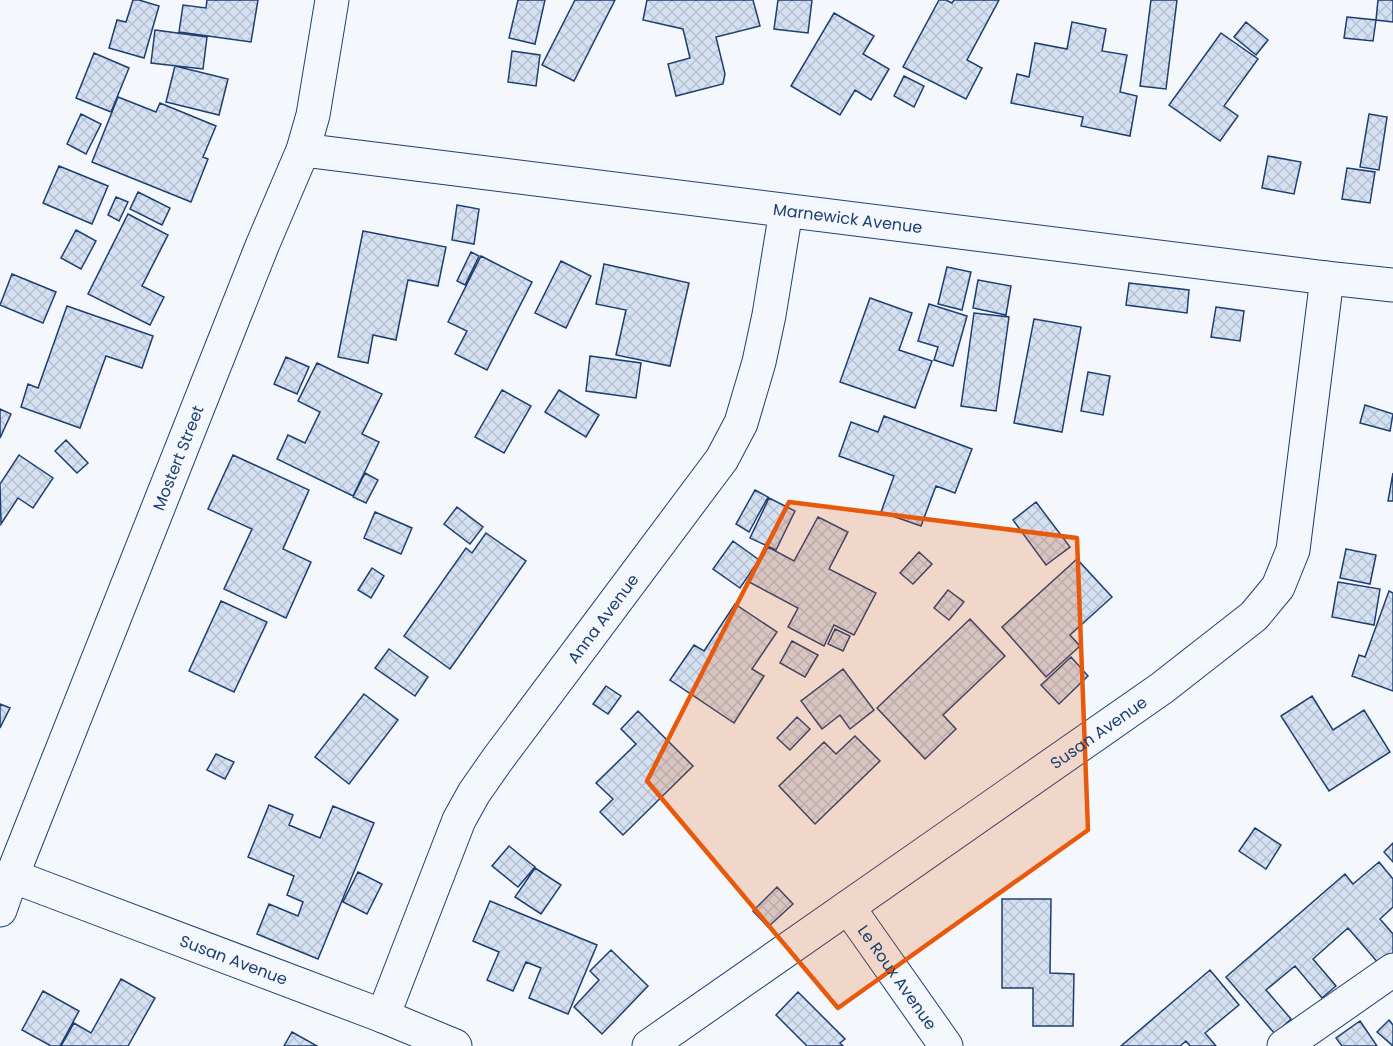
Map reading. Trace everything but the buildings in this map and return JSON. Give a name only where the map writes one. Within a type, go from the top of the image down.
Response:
[{"type":"street","name":"Mostert Street","points":[[0,910],[262,246],[303,150],[314,115],[332,0]]},
{"type":"street","name":"Marnewick Avenue","points":[[303,150],[1393,285]]},
{"type":"street","name":"Anna Avenue","points":[[383,1016],[445,853],[474,793],[722,459],[741,423],[759,362],[769,315],[786,211]]},
{"type":"street","name":"Susan Avenue","points":[[649,1046],[1162,688],[1254,616],[1267,602],[1278,587],[1293,550],[1327,278]]},
{"type":"street","name":"Susan Avenue","points":[[12,876],[383,1016],[455,1046]]},
{"type":"street","name":"Le Roux Avenue","points":[[848,907],[946,1046]]},
{"type":"street","points":[[1284,1046],[1393,970]]},
{"type":"highlighted area","points":[[789,502],[1077,538],[1088,830],[838,1008],[647,781]]}]
